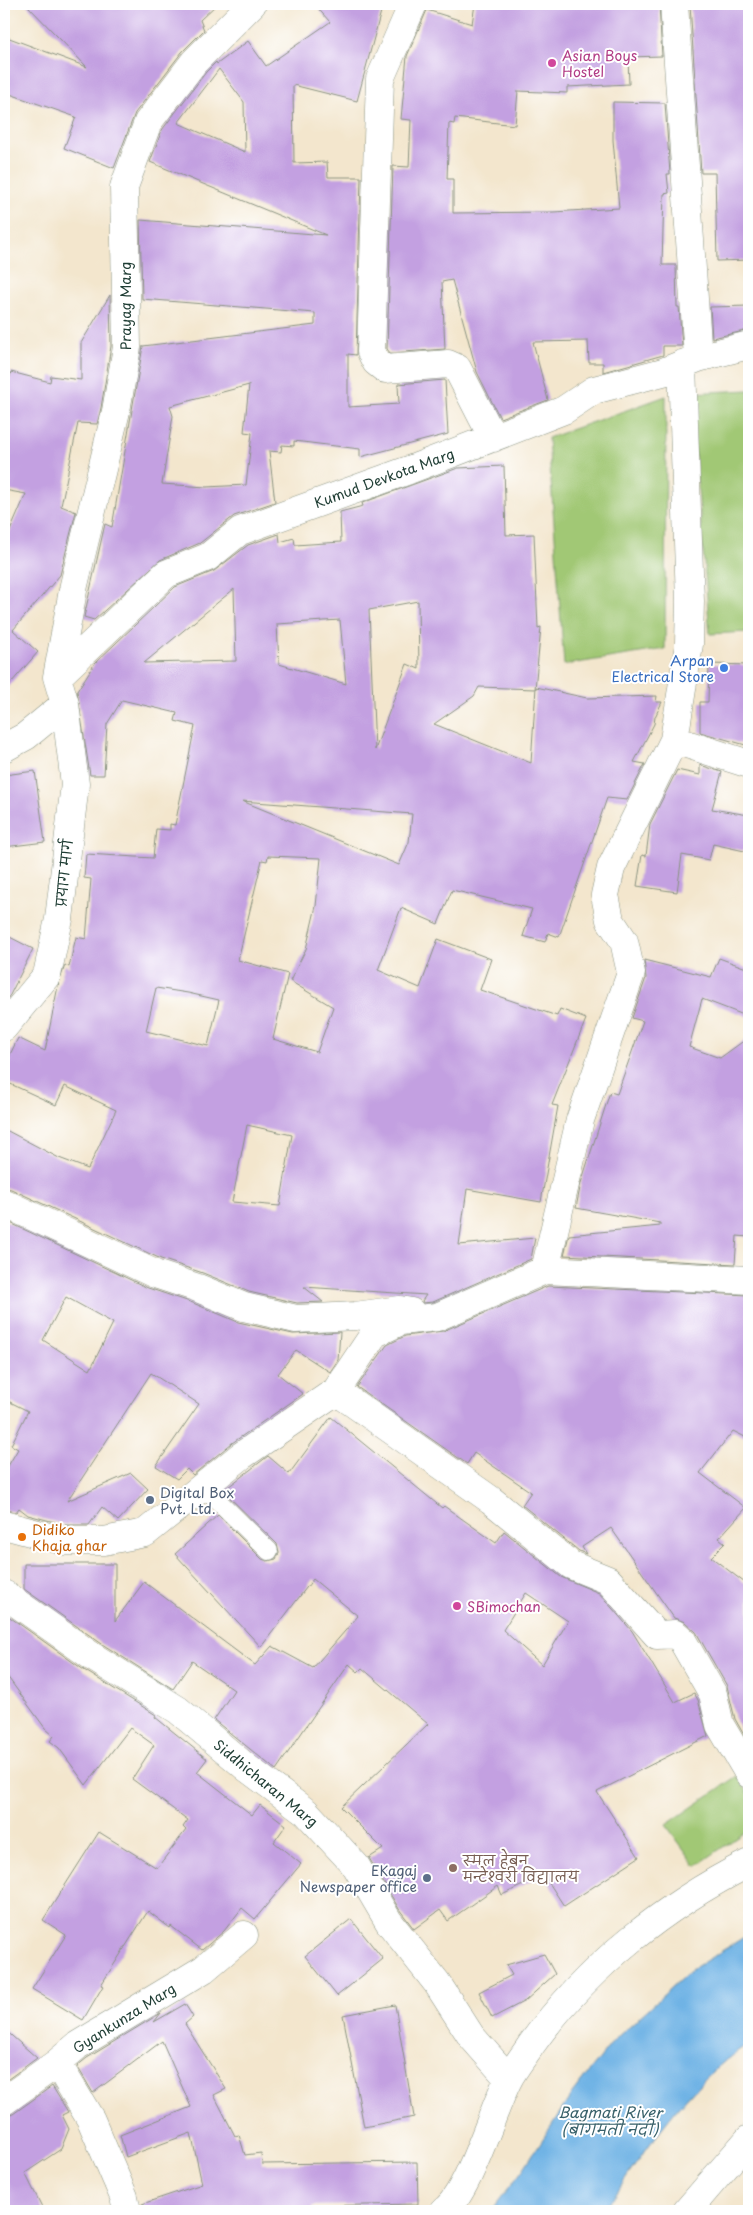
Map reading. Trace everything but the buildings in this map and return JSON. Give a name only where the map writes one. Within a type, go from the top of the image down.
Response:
[{"type":"street","name":"Prayag Marg","points":[[64,704],[57,677],[74,584],[116,411],[127,347],[124,188],[148,122],[194,62],[252,4]]},
{"type":"street","points":[[413,4],[380,80],[371,352],[376,362],[385,369],[448,364],[458,368],[493,438]]},
{"type":"street","points":[[545,1270],[580,1120],[631,973],[624,941],[610,920],[605,895],[611,868],[674,740],[689,644],[690,361],[674,4]]},
{"type":"street","name":"Kumud Devkota Marg","points":[[57,677],[166,574],[208,557],[240,531],[564,410],[594,390],[663,372],[690,361],[749,345]]},
{"type":"street","points":[[4,748],[26,736],[64,704]]},
{"type":"street","name":"प्रयाग मार्ग","points":[[4,1027],[47,975],[59,920],[75,784],[64,704]]},
{"type":"street","points":[[674,740],[749,764]]},
{"type":"street","points":[[4,1203],[155,1274],[198,1288],[244,1307],[296,1319],[355,1316],[400,1310],[437,1317]]},
{"type":"street","points":[[4,1526],[64,1541],[104,1541],[145,1533],[241,1456],[336,1391],[374,1334],[401,1321],[437,1317],[545,1270],[749,1280]]},
{"type":"street","points":[[336,1391],[491,1500],[571,1565],[608,1580],[657,1634],[675,1634],[682,1640],[713,1694],[720,1725],[749,1774]]},
{"type":"street","name":"Siddhicharan Marg","points":[[4,1594],[93,1657],[178,1710],[247,1768],[306,1812],[356,1866],[389,1922],[437,1983],[471,2036],[508,2078]]},
{"type":"street","points":[[444,2211],[450,2207],[467,2177],[508,2078],[549,2021],[588,1977],[639,1932],[706,1885],[749,1863]]},
{"type":"street","name":"Gyankunza Marg","points":[[4,2101],[57,2064],[78,2045],[204,1969],[244,1935]]},
{"type":"street","points":[[57,2064],[91,2120],[124,2197],[126,2211]]},
{"type":"street","points":[[687,2211],[749,2139]]},
{"type":"lane","points":[[203,1486],[269,1551]]},
{"type":"green space","points":[[749,390],[749,632],[710,634],[690,393]]},
{"type":"green space","points":[[666,396],[665,649],[564,665],[548,438]]},
{"type":"green space","points":[[737,1776],[749,1794],[749,1829],[696,1866],[666,1825]]},
{"type":"water","name":"Bagmati River (बागमती नदी)","points":[[749,1934],[749,2043],[726,2060],[686,2098],[652,2141],[604,2211],[491,2211],[522,2171],[572,2094],[614,2040],[691,1970]]},
{"type":"place","name":"Asian Boys Hostel","points":[[552,63]]},
{"type":"place","name":"Arpan Electrical Store","points":[[724,668]]},
{"type":"place","name":"Digital Box Pvt. Ltd.","points":[[150,1500]]},
{"type":"place","name":"Didiko Khaja ghar","points":[[22,1537]]},
{"type":"place","name":"SBimochan","points":[[457,1606]]},
{"type":"place","name":"स्मल हेबन मन्टेश्वरी विद्यालय","points":[[453,1868]]},
{"type":"place","name":"EKagaj Newspaper office","points":[[427,1878]]}]
